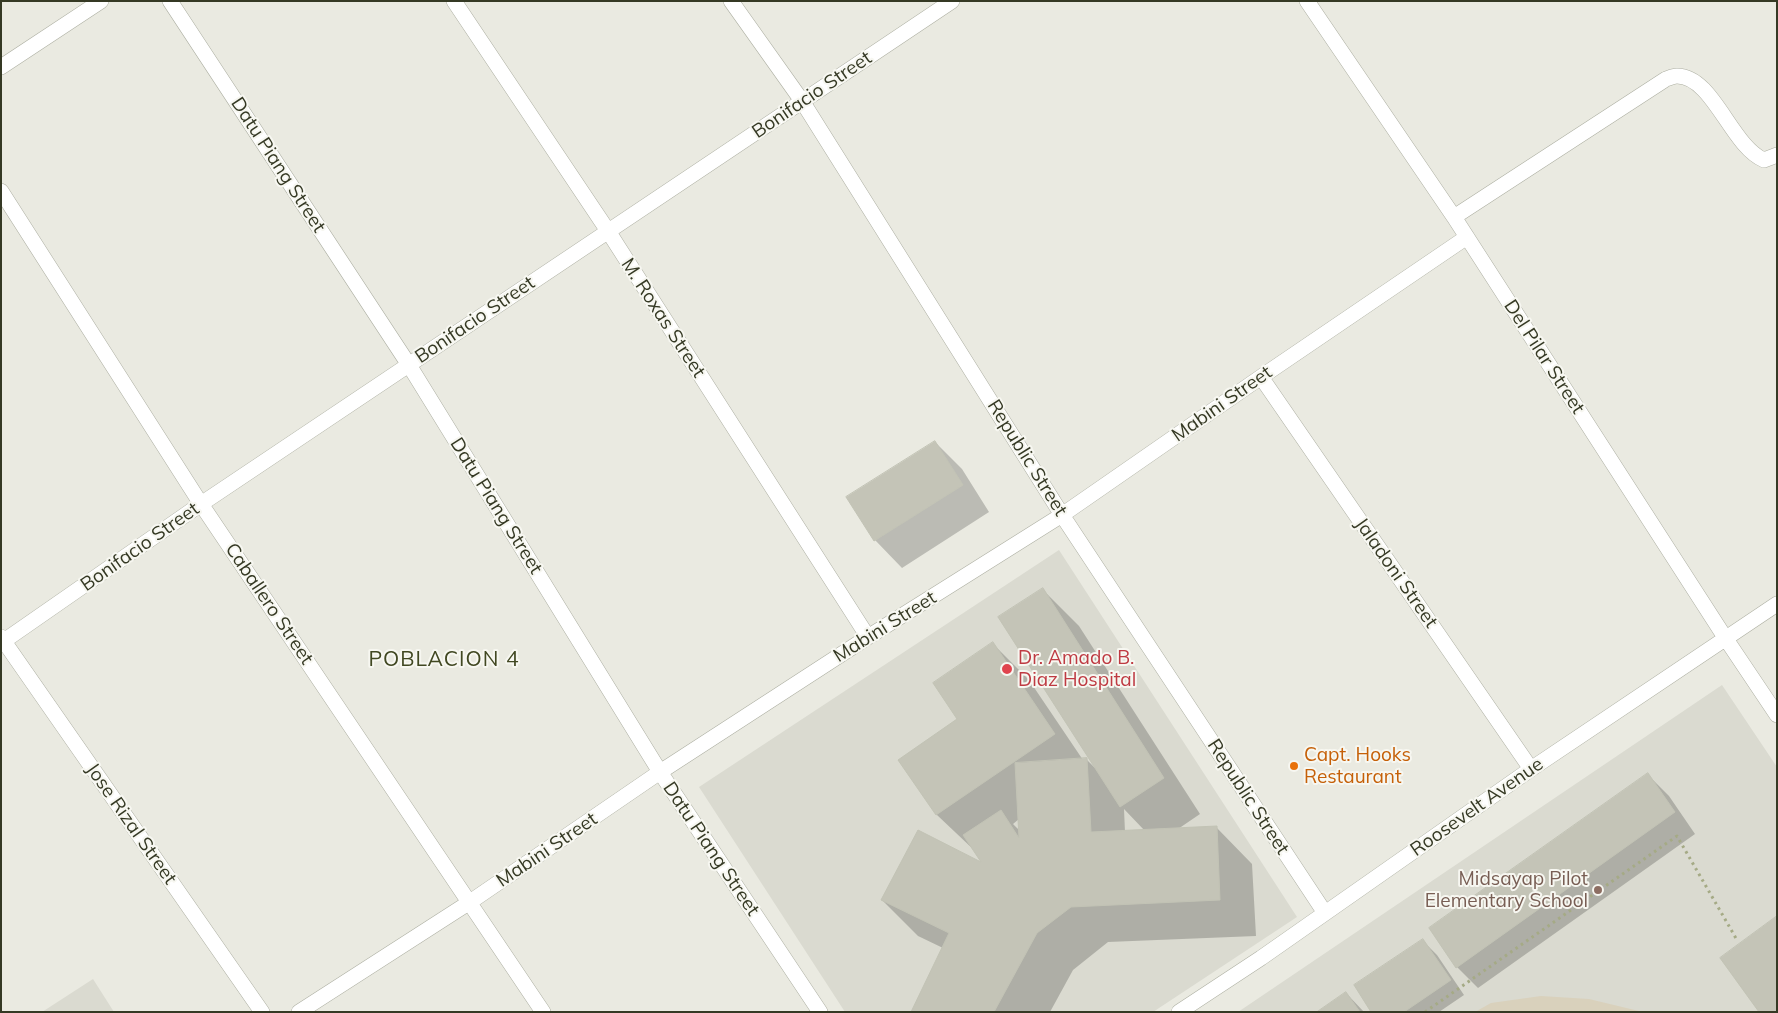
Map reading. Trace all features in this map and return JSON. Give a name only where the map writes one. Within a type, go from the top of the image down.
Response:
[{"type":"street","points":[[1,67],[101,1]]},
{"type":"street","name":"Datu Piang Street","points":[[170,1],[409,365],[660,772],[820,1012]]},
{"type":"street","name":"M. Roxas Street","points":[[454,1],[608,231],[868,637]]},
{"type":"street","name":"Republic Street","points":[[731,1],[802,101],[1062,515],[1325,913]]},
{"type":"street","name":"Bonifacio Street","points":[[2,641],[201,504],[952,1]]},
{"type":"street","name":"Del Pilar Street","points":[[1307,1],[1454,217],[1777,715]]},
{"type":"street","points":[[1454,217],[1666,79],[1676,76],[1689,78],[1703,88],[1749,151],[1764,160],[1777,155]]},
{"type":"street","name":"Caballero Street","points":[[1,191],[201,504],[543,1012]]},
{"type":"street","name":"Mabini Street","points":[[299,1012],[470,902],[660,772],[868,637],[1062,515],[1260,377],[1467,237]]},
{"type":"street","name":"Jaladoni Street","points":[[1260,377],[1531,769]]},
{"type":"street","name":"Roosevelt Avenue","points":[[1179,1012],[1531,769],[1777,604]]},
{"type":"street","name":"Jose Rizal Street","points":[[2,641],[262,1012]]},
{"type":"path","points":[[1425,1012],[1677,836],[1737,940]]},
{"type":"shaded area","name":"Dr. Amado B. Diaz Hospital","points":[[1059,550],[1297,917],[1153,1012],[845,1012],[699,787]]},
{"type":"shaded area","name":"Midsayap Pilot Elementary School","points":[[1722,685],[1777,767],[1777,1012],[1238,1012]]},
{"type":"shaded area","points":[[93,979],[114,1012],[42,1012]]},
{"type":"shaded area","points":[[1541,996],[1589,999],[1643,1012],[1475,1012],[1491,1003]]},
{"type":"building","points":[[935,441],[963,485],[874,541],[846,497]]},
{"type":"building","points":[[1043,588],[1164,778],[1120,807],[998,617]]},
{"type":"building","points":[[993,642],[1055,734],[936,815],[898,760],[957,719],[933,683]]},
{"type":"building","points":[[1087,758],[1091,832],[1217,826],[1220,900],[1071,907],[1037,933],[994,1012],[911,1012],[949,933],[881,900],[918,830],[981,862],[963,835],[1001,810],[1019,838],[1015,763]]},
{"type":"building","points":[[1648,773],[1675,812],[1456,968],[1429,928]]},
{"type":"building","points":[[1777,916],[1777,1012],[1759,1012],[1720,958]]},
{"type":"building","points":[[1423,939],[1451,980],[1404,1012],[1371,1012],[1354,985]]},
{"type":"building","points":[[1346,992],[1360,1012],[1317,1012]]},
{"type":"place","name":"Dr. Amado B. Diaz Hospital","points":[[1007,669]]},
{"type":"place","name":"Capt. Hooks Restaurant","points":[[1294,766]]},
{"type":"place","name":"Midsayap Pilot Elementary School","points":[[1598,890]]},
{"type":"district","name":"POBLACION 4","points":[[444,660]]}]
